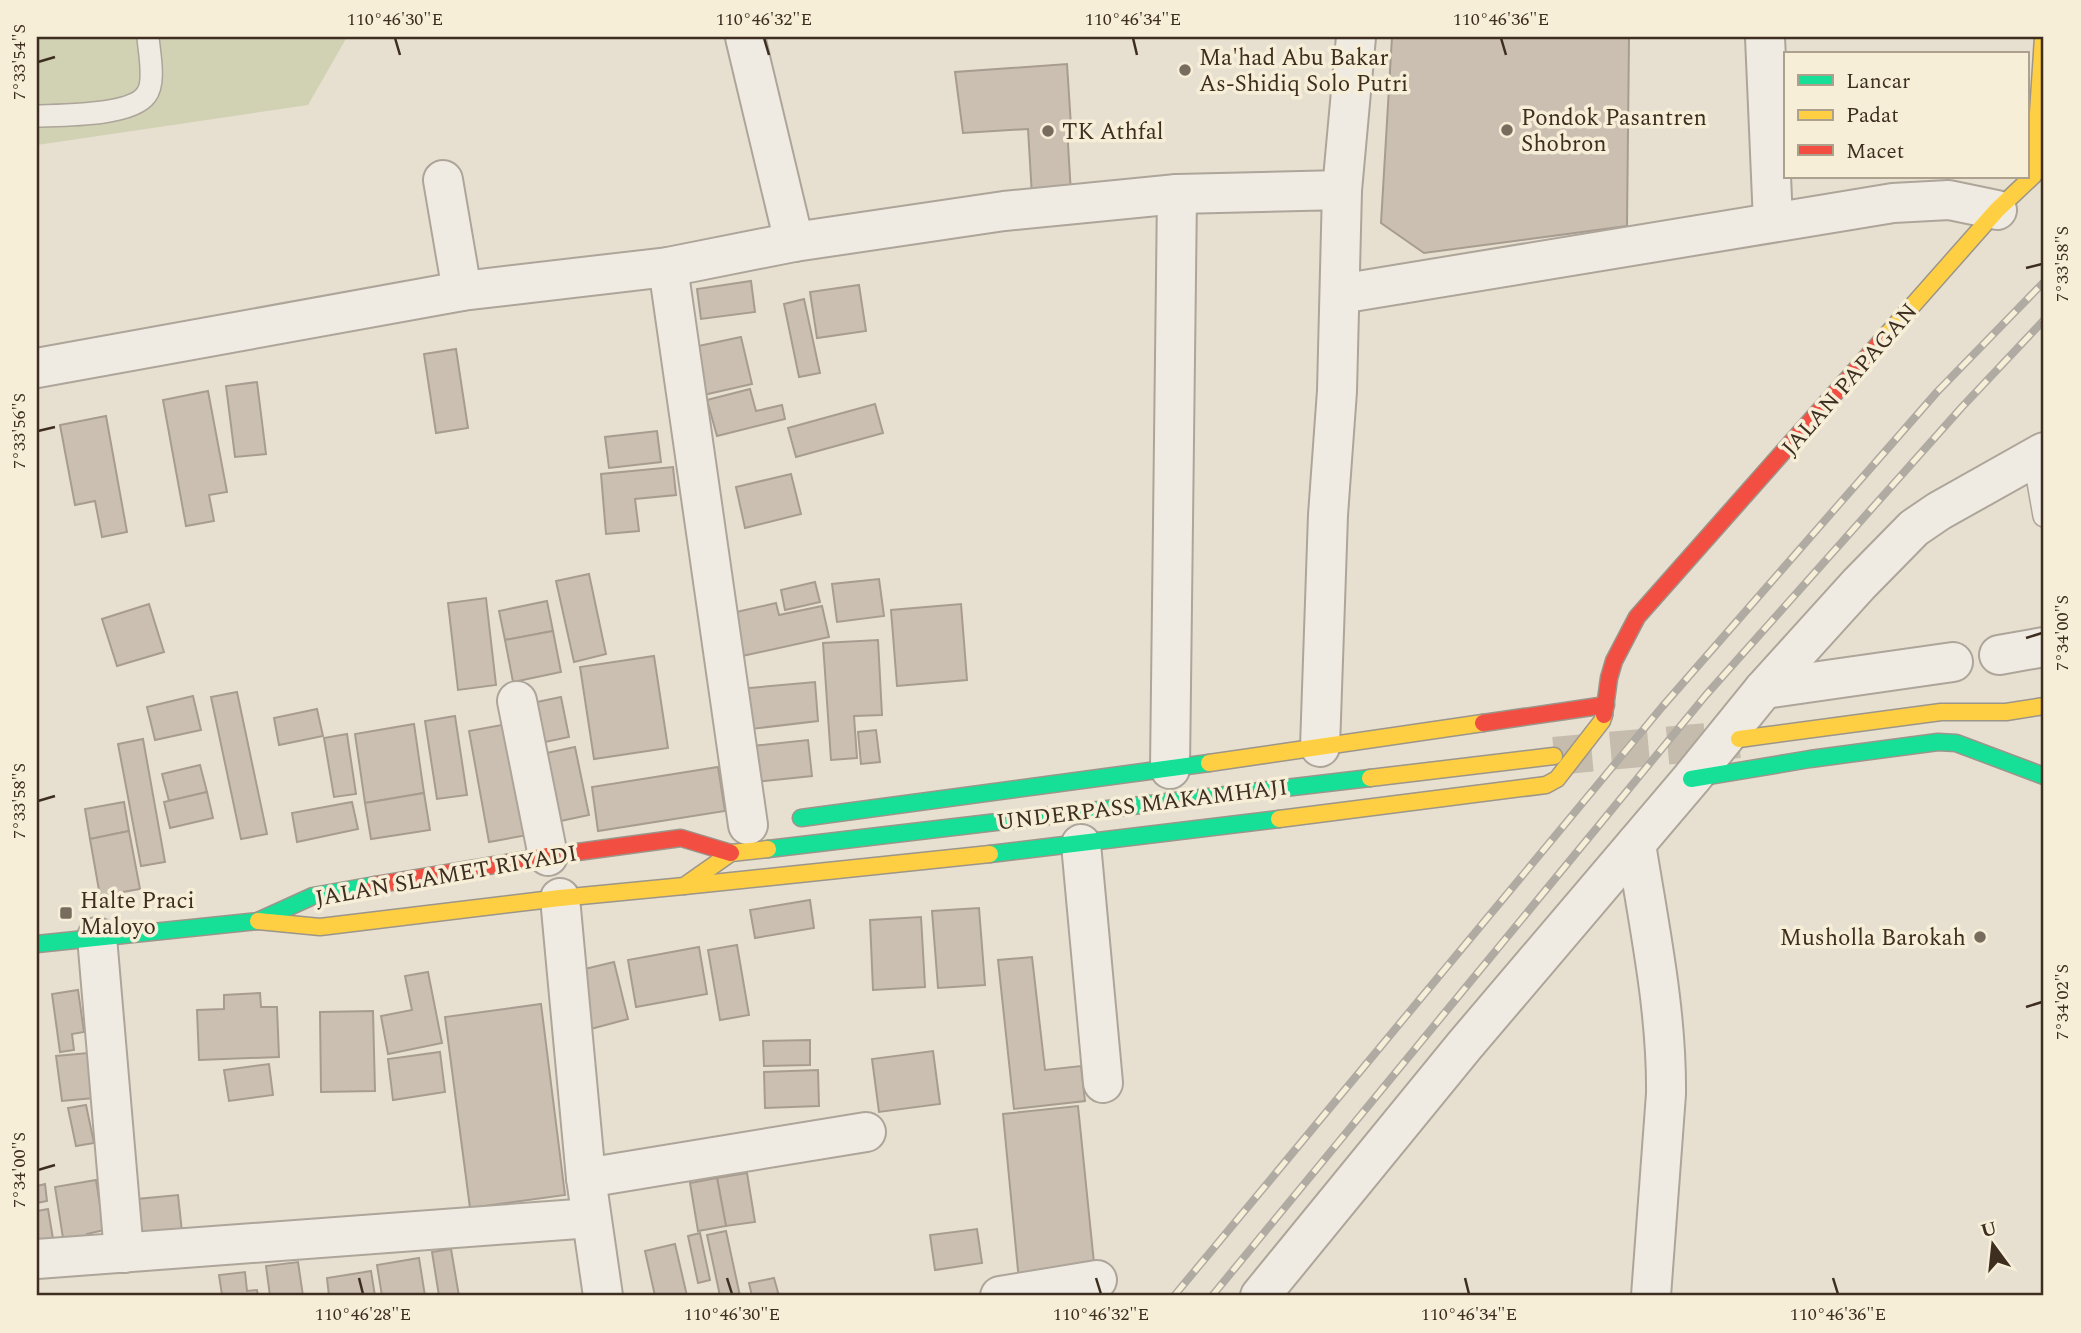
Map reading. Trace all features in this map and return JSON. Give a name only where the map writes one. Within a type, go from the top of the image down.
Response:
[{"type":"street","points":[[745,37],[794,242]]},
{"type":"street","points":[[1320,747],[1328,515],[1337,391],[1342,190],[1356,37]]},
{"type":"street","points":[[1765,37],[1773,222]]},
{"type":"street","name":"JALAN PAPAGAN","points":[[258,920],[320,927],[560,898],[1081,844],[1546,785],[1557,779],[1602,722],[1615,657],[1637,617],[1997,210],[2039,171],[2043,37]]},
{"type":"street","points":[[443,180],[462,291]]},
{"type":"street","points":[[37,368],[462,291],[667,267],[794,242],[1004,211],[1177,194],[1342,190]]},
{"type":"street","points":[[1170,769],[1177,194]]},
{"type":"street","points":[[1340,294],[1893,203],[1949,200],[1997,210]]},
{"type":"street","points":[[667,267],[739,832],[684,886]]},
{"type":"street","points":[[1260,1296],[1465,1045],[1764,689],[1859,584],[1914,528],[1939,511],[2039,456]]},
{"type":"street","points":[[1999,656],[2044,647]]},
{"type":"street","points":[[1764,689],[1953,662]]},
{"type":"street","points":[[1941,712],[1992,694]]},
{"type":"street","points":[[517,701],[548,856]]},
{"type":"street","points":[[789,820],[1170,769],[1606,705]]},
{"type":"street","points":[[1739,738],[1941,712],[2006,712],[2044,706]]},
{"type":"street","points":[[1691,779],[1810,759],[1938,742],[1956,743],[2044,776]]},
{"type":"street","name":"UNDERPASS MAKAMHAJI","points":[[681,838],[1554,756]]},
{"type":"street","name":"JALAN SLAMET RIYADI","points":[[37,944],[258,920],[313,896],[548,856],[739,832]]},
{"type":"street","points":[[1081,844],[1103,1083]]},
{"type":"street","points":[[1636,844],[1651,936],[1667,1068],[1651,1296]]},
{"type":"street","points":[[560,898],[586,1178],[603,1296]]},
{"type":"street","points":[[97,937],[124,1253]]},
{"type":"street","points":[[586,1178],[866,1132]]},
{"type":"street","points":[[37,1259],[591,1218]]},
{"type":"street","points":[[1000,1296],[1097,1280]]},
{"type":"lane","points":[[37,117],[110,111],[128,107],[146,96],[151,83],[148,37]]},
{"type":"lane","points":[[2039,456],[2044,516]]},
{"type":"green space","points":[[37,37],[347,37],[308,105],[37,145]]},
{"type":"building","name":"Pondok Pasantren Shobron","points":[[1392,37],[1629,37],[1627,226],[1424,253],[1381,223]]},
{"type":"building","name":"TK Athfal","points":[[1067,64],[1071,194],[1032,196],[1028,129],[963,133],[955,72]]},
{"type":"building","points":[[751,281],[755,312],[701,319],[697,289]]},
{"type":"building","points":[[859,285],[866,331],[817,338],[810,292]]},
{"type":"building","points":[[804,299],[820,373],[799,377],[784,304]]},
{"type":"building","points":[[741,337],[752,384],[699,396],[689,348]]},
{"type":"building","points":[[456,349],[468,428],[436,433],[424,354]]},
{"type":"building","points":[[257,382],[266,454],[235,457],[226,386]]},
{"type":"building","points":[[750,389],[756,411],[782,405],[785,419],[717,436],[707,400]]},
{"type":"building","points":[[208,391],[227,492],[209,495],[214,521],[186,526],[163,400]]},
{"type":"building","points":[[875,404],[883,433],[796,457],[788,428]]},
{"type":"building","points":[[106,416],[127,532],[102,537],[95,501],[75,505],[60,425]]},
{"type":"building","points":[[657,431],[661,462],[609,468],[605,437]]},
{"type":"building","points":[[673,467],[676,495],[635,499],[639,531],[606,534],[601,474]]},
{"type":"building","points":[[791,474],[801,514],[745,528],[736,487]]},
{"type":"building","points":[[589,574],[606,654],[574,662],[556,581]]},
{"type":"building","points":[[879,579],[884,616],[837,622],[832,584]]},
{"type":"building","points":[[815,582],[820,602],[785,610],[781,590]]},
{"type":"building","points":[[486,598],[496,685],[458,690],[448,603]]},
{"type":"building","points":[[547,601],[553,631],[505,640],[499,611]]},
{"type":"building","points":[[776,603],[779,615],[822,606],[829,637],[733,658],[723,615]]},
{"type":"building","points":[[149,604],[164,652],[117,666],[102,619]]},
{"type":"building","points":[[961,604],[967,680],[897,686],[891,610]]},
{"type":"building","points":[[553,631],[561,672],[513,682],[505,640]]},
{"type":"building","points":[[878,640],[882,715],[854,716],[857,758],[831,760],[823,643]]},
{"type":"building","points":[[654,656],[668,748],[594,759],[580,667]]},
{"type":"building","points":[[815,682],[818,721],[742,730],[738,689]]},
{"type":"building","points":[[237,692],[267,834],[241,839],[211,697]]},
{"type":"building","points":[[193,696],[201,730],[155,740],[147,707]]},
{"type":"building","points":[[561,697],[569,737],[540,743],[532,703]]},
{"type":"building","points":[[317,709],[323,736],[279,745],[274,718]]},
{"type":"building","points":[[455,716],[467,795],[437,799],[425,721]]},
{"type":"building","points":[[513,723],[533,834],[489,842],[469,731]]},
{"type":"building","points":[[414,724],[424,793],[365,803],[355,734]]},
{"type":"building","points":[[876,730],[880,762],[861,764],[858,732]]},
{"type":"building","points":[[347,734],[356,794],[334,797],[324,738]]},
{"type":"building","points":[[143,739],[165,862],[141,866],[118,744]]},
{"type":"building","points":[[808,740],[812,776],[756,782],[752,746]]},
{"type":"building","points":[[575,747],[589,815],[551,823],[537,755]]},
{"type":"building","points":[[200,765],[207,792],[169,801],[162,774]]},
{"type":"building","points":[[718,767],[725,811],[598,831],[592,787]]},
{"type":"building","points":[[207,792],[213,818],[170,828],[164,802]]},
{"type":"building","points":[[424,793],[430,830],[371,839],[365,803]]},
{"type":"building","points":[[124,802],[129,831],[90,839],[85,809]]},
{"type":"building","points":[[352,802],[358,829],[297,842],[292,813]]},
{"type":"building","points":[[129,831],[140,889],[100,896],[90,839]]},
{"type":"building","points":[[810,900],[814,928],[755,938],[750,910]]},
{"type":"building","points":[[979,908],[985,985],[938,988],[932,911]]},
{"type":"building","points":[[921,917],[925,987],[873,990],[870,920]]},
{"type":"building","points":[[737,945],[749,1015],[720,1020],[708,950]]},
{"type":"building","points":[[699,947],[707,994],[636,1007],[628,960]]},
{"type":"building","points":[[1032,957],[1045,1070],[1081,1066],[1085,1101],[1014,1109],[998,960]]},
{"type":"building","points":[[614,962],[628,1019],[587,1030],[572,972]]},
{"type":"building","points":[[428,972],[442,1043],[388,1054],[381,1016],[412,1010],[405,976]]},
{"type":"building","points":[[78,990],[84,1032],[72,1034],[74,1050],[60,1052],[52,994]]},
{"type":"building","points":[[260,993],[261,1007],[277,1007],[279,1057],[199,1060],[197,1010],[224,1009],[224,995]]},
{"type":"building","points":[[541,1004],[565,1195],[470,1208],[445,1017]]},
{"type":"building","points":[[373,1011],[375,1091],[321,1092],[320,1012]]},
{"type":"building","points":[[810,1040],[810,1065],[764,1066],[763,1041]]},
{"type":"building","points":[[933,1051],[940,1104],[879,1112],[872,1059]]},
{"type":"building","points":[[440,1052],[445,1092],[393,1100],[388,1059]]},
{"type":"building","points":[[88,1053],[94,1098],[62,1101],[56,1056]]},
{"type":"building","points":[[269,1064],[273,1095],[229,1101],[224,1070]]},
{"type":"building","points":[[818,1070],[819,1106],[765,1108],[764,1072]]},
{"type":"building","points":[[86,1105],[94,1143],[76,1146],[68,1108]]},
{"type":"building","points":[[1078,1106],[1095,1273],[1019,1281],[1003,1114]]},
{"type":"building","points":[[747,1173],[755,1222],[726,1226],[717,1178]]},
{"type":"building","points":[[717,1178],[726,1226],[698,1231],[690,1183]]},
{"type":"building","points":[[96,1180],[104,1230],[87,1234],[88,1248],[65,1251],[55,1187]]},
{"type":"building","points":[[45,1184],[47,1201],[37,1203],[37,1186]]},
{"type":"building","points":[[178,1195],[182,1232],[141,1237],[137,1199]]},
{"type":"building","points":[[48,1209],[53,1239],[37,1241],[37,1211]]},
{"type":"building","points":[[977,1229],[982,1263],[935,1270],[930,1235]]},
{"type":"building","points":[[726,1231],[740,1296],[720,1296],[707,1235]]},
{"type":"building","points":[[700,1233],[710,1280],[698,1283],[688,1236]]},
{"type":"building","points":[[675,1244],[687,1296],[655,1296],[645,1251]]},
{"type":"building","points":[[451,1249],[459,1296],[439,1296],[432,1252]]},
{"type":"building","points":[[419,1258],[425,1296],[382,1296],[377,1265]]},
{"type":"building","points":[[298,1262],[303,1296],[270,1296],[266,1266]]},
{"type":"building","points":[[371,1271],[375,1296],[329,1296],[327,1278]]},
{"type":"building","points":[[245,1272],[247,1291],[257,1290],[258,1296],[215,1296],[222,1295],[219,1275]]},
{"type":"building","points":[[774,1278],[779,1296],[752,1296],[749,1283]]},
{"type":"tunnel","points":[[1554,756],[1739,739]]},
{"type":"railway","points":[[1174,1296],[1662,707],[1937,392],[2044,282]]},
{"type":"railway","points":[[1212,1296],[1706,695],[1962,407],[2044,320]]},
{"type":"traffic: fast","points":[[1691,779],[1810,759],[1938,742],[1956,743],[2044,776]]},
{"type":"traffic: fast","points":[[801,818],[1209,763]]},
{"type":"traffic: fast","points":[[768,849],[1370,778]]},
{"type":"traffic: fast","points":[[990,854],[1279,819]]},
{"type":"traffic: fast","points":[[37,944],[258,921],[313,896],[375,885]]},
{"type":"traffic: slow","points":[[1883,339],[1997,210],[2034,175],[2043,37]]},
{"type":"traffic: slow","points":[[1739,739],[1941,712],[2006,712],[2044,706]]},
{"type":"traffic: slow","points":[[1279,819],[1546,785],[1557,779],[1604,715]]},
{"type":"traffic: slow","points":[[1209,763],[1483,723]]},
{"type":"traffic: slow","points":[[1370,778],[1554,756]]},
{"type":"traffic: slow","points":[[258,921],[320,927],[684,886],[731,853],[768,849]]},
{"type":"traffic: slow","points":[[684,886],[990,854]]},
{"type":"traffic: jam","points":[[1604,715],[1614,661],[1637,617],[1883,339]]},
{"type":"traffic: jam","points":[[1483,723],[1606,705]]},
{"type":"traffic: jam","points":[[375,885],[548,856],[681,838],[731,853]]},
{"type":"place","name":"Ma'had Abu Bakar As-Shidiq Solo Putri","points":[[1185,70]]},
{"type":"place","name":"Pondok Pasantren Shobron","points":[[1507,130]]},
{"type":"place","name":"TK Athfal","points":[[1048,131]]},
{"type":"place","name":"Halte Praci Maloyo","points":[[66,913]]},
{"type":"place","name":"Musholla Barokah","points":[[1980,937]]}]
